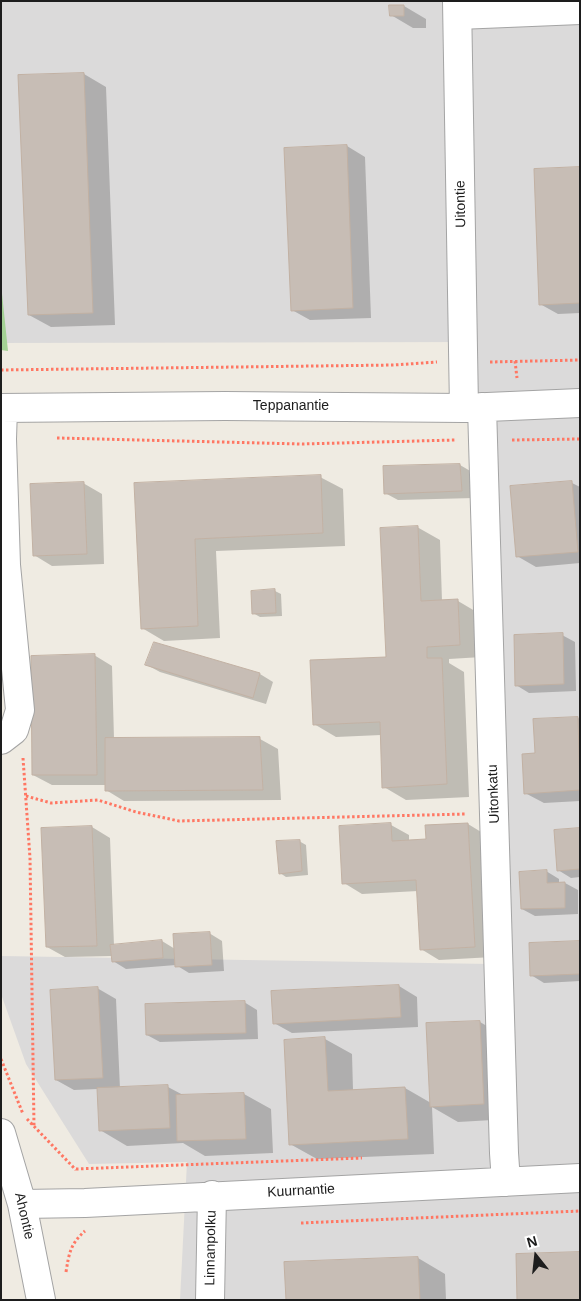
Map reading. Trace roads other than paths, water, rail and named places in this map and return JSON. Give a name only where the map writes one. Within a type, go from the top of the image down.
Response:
[{"type":"street","points":[[458,8],[580,10]]},
{"type":"street","name":"Uitontie","points":[[458,8],[463,362],[473,407]]},
{"type":"street","name":"Teppanantie","points":[[2,408],[225,406],[473,407],[580,403]]},
{"type":"street","name":"Uitonkatu","points":[[473,407],[484,440],[506,1182]]},
{"type":"street","points":[[1,740],[14,730],[20,710],[8,660],[2,408]]},
{"type":"street","name":"Ahontie","points":[[1,1133],[22,1204],[41,1300]]},
{"type":"street","name":"Kuurnantie","points":[[22,1204],[85,1203],[212,1195],[580,1178]]},
{"type":"street","name":"Linnanpolku","points":[[210,1300],[212,1195]]}]
